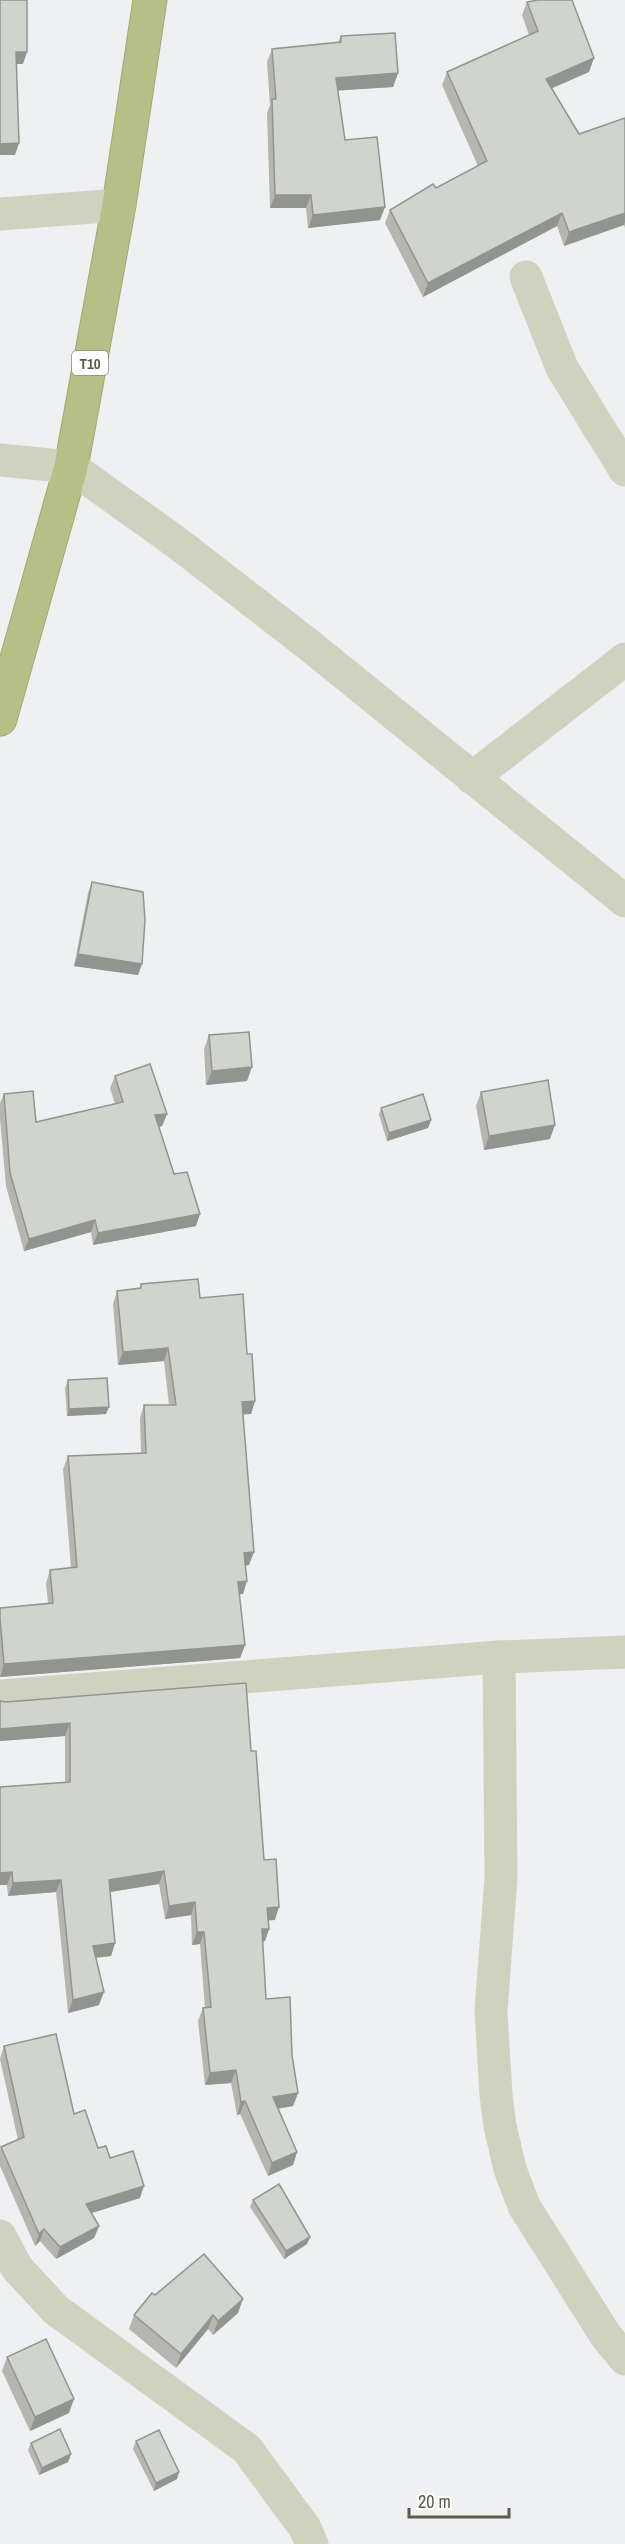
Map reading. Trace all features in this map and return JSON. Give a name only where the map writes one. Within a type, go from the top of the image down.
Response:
[{"type":"highway","name":"T10","points":[[0,719],[72,467],[119,205],[150,0]]},
{"type":"street","points":[[0,214],[119,205]]},
{"type":"street","points":[[526,277],[562,368],[625,470]]},
{"type":"street","points":[[0,460],[72,467],[176,542],[274,618],[625,901]]},
{"type":"street","points":[[472,778],[625,660]]},
{"type":"street","points":[[0,1696],[499,1657],[625,1652]]},
{"type":"street","points":[[499,1657],[501,1877],[491,2012],[496,2095],[501,2126],[510,2169],[524,2206],[606,2336],[625,2359]]},
{"type":"street","points":[[0,2236],[17,2268],[56,2310],[247,2449],[305,2528],[312,2544]]},
{"type":"building","points":[[0,0],[27,0],[27,52],[16,52],[19,143],[0,144]]},
{"type":"building","points":[[572,0],[594,58],[546,79],[579,134],[625,118],[625,213],[569,232],[562,213],[428,283],[390,210],[433,184],[436,188],[487,161],[447,72],[538,31],[527,2]]},
{"type":"building","points":[[395,33],[398,73],[336,78],[345,140],[377,137],[385,207],[313,215],[311,195],[275,195],[272,99],[276,99],[272,49],[341,42],[341,36]]},
{"type":"building","points":[[92,882],[143,892],[145,920],[142,964],[78,954]]},
{"type":"building","points":[[249,1032],[252,1067],[212,1071],[209,1035]]},
{"type":"building","points":[[150,1064],[167,1114],[155,1115],[174,1174],[187,1172],[200,1214],[98,1233],[95,1220],[29,1239],[10,1173],[4,1094],[33,1091],[36,1122],[123,1102],[115,1076]]},
{"type":"building","points":[[548,1080],[555,1125],[489,1136],[481,1092]]},
{"type":"building","points":[[423,1094],[431,1120],[389,1133],[381,1108]]},
{"type":"building","points":[[198,1279],[200,1298],[243,1294],[247,1354],[252,1354],[255,1401],[242,1402],[254,1552],[244,1553],[247,1581],[238,1582],[245,1645],[4,1664],[0,1608],[53,1603],[50,1570],[77,1567],[68,1456],[146,1453],[144,1405],[176,1405],[168,1348],[123,1352],[117,1291],[141,1288],[141,1284]]},
{"type":"building","points":[[107,1378],[109,1407],[69,1409],[68,1380]]},
{"type":"building","points":[[246,1683],[251,1751],[256,1751],[264,1860],[276,1859],[279,1907],[267,1908],[269,1929],[262,1929],[266,1999],[290,1997],[292,2055],[298,2093],[273,2097],[297,2152],[272,2163],[245,2101],[241,2102],[236,2070],[210,2073],[203,2008],[211,2007],[204,1932],[197,1932],[195,1902],[169,1906],[164,1871],[109,1880],[115,1943],[93,1946],[104,1992],[73,2000],[61,1880],[13,1883],[12,1872],[0,1873],[0,1787],[70,1782],[70,1723],[0,1729],[0,1701]]},
{"type":"building","points":[[56,2034],[74,2114],[85,2110],[98,2148],[106,2146],[110,2158],[133,2151],[144,2186],[86,2204],[99,2226],[60,2247],[44,2229],[39,2234],[1,2147],[24,2137],[4,2046]]},
{"type":"building","points":[[279,2184],[310,2237],[286,2251],[253,2200]]},
{"type":"building","points":[[204,2254],[243,2299],[218,2321],[213,2315],[181,2354],[134,2315],[152,2293],[155,2295]]},
{"type":"building","points":[[46,2339],[74,2399],[35,2417],[7,2357]]},
{"type":"building","points":[[60,2429],[71,2454],[42,2468],[31,2443]]},
{"type":"building","points":[[159,2430],[179,2472],[156,2483],[136,2441]]}]
